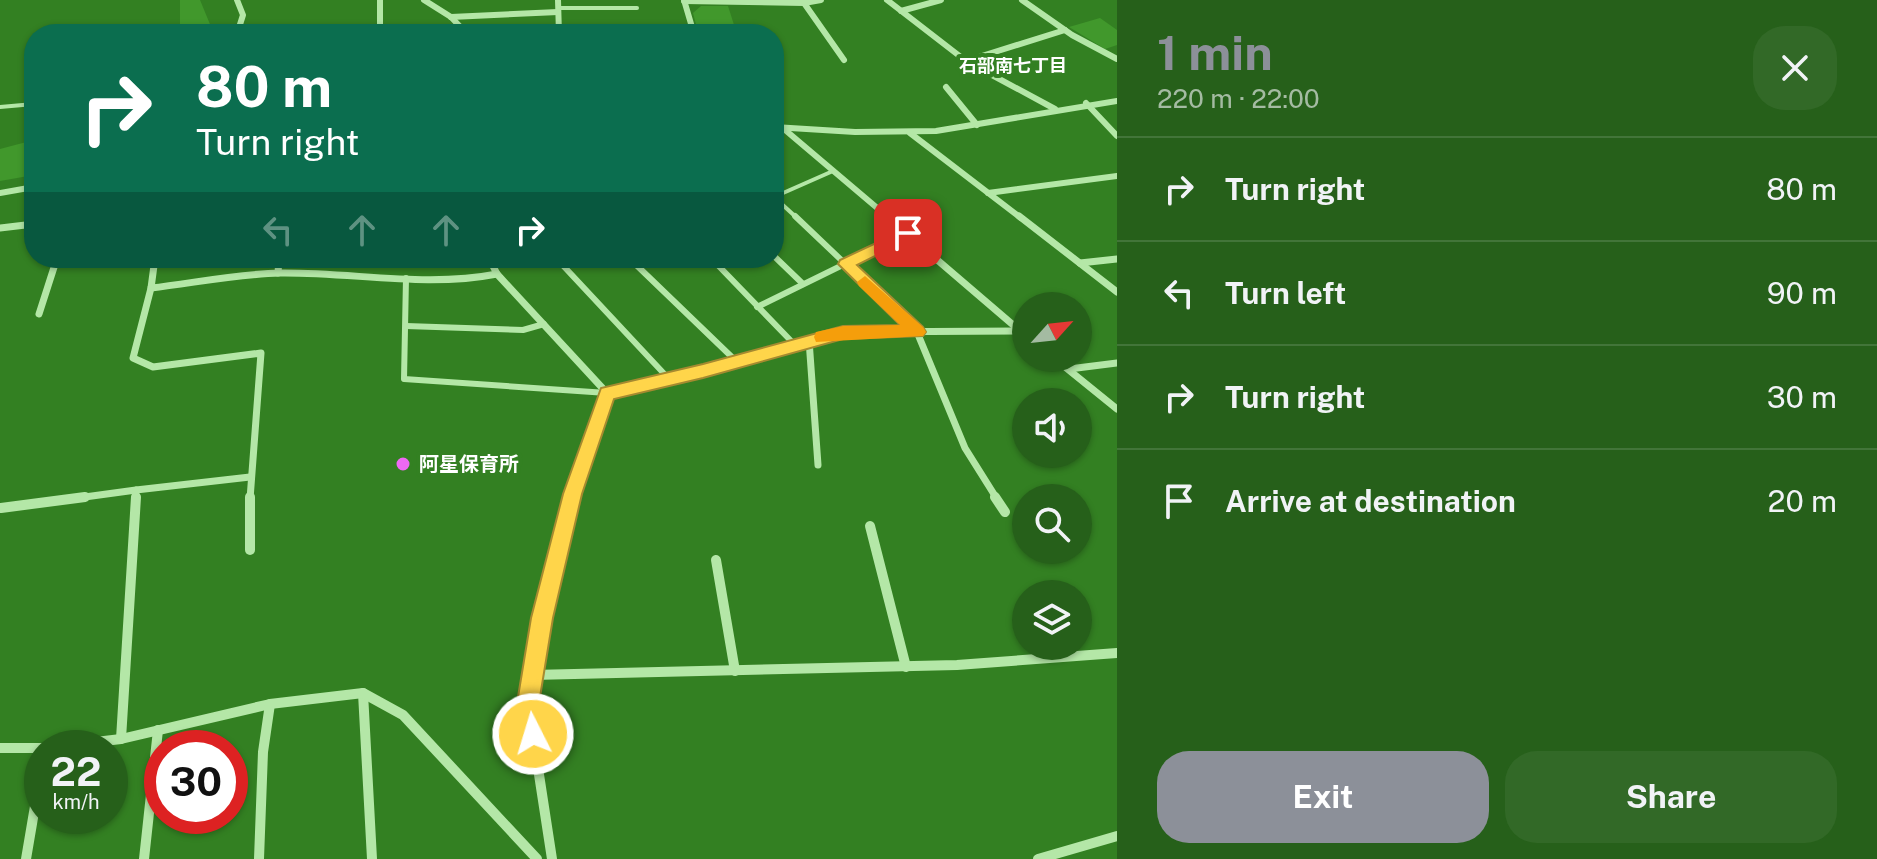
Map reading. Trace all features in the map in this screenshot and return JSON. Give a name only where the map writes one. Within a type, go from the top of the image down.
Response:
[{"type":"street","points":[[237,0],[243,15],[240,24]]},
{"type":"street","points":[[380,0],[380,24]]},
{"type":"street","points":[[424,0],[458,24]]},
{"type":"street","points":[[691,24],[684,0],[804,3],[821,0]]},
{"type":"street","points":[[887,0],[966,61],[1056,109]]},
{"type":"street","points":[[901,11],[941,0]]},
{"type":"street","points":[[1022,0],[1065,30],[1117,59]]},
{"type":"street","points":[[804,3],[844,60]]},
{"type":"street","points":[[451,17],[558,6]]},
{"type":"street","points":[[966,61],[1065,30]]},
{"type":"street","points":[[946,87],[977,125]]},
{"type":"street","points":[[784,128],[910,133],[977,125],[1086,103],[1117,101]]},
{"type":"street","points":[[1086,103],[1117,136]]},
{"type":"street","points":[[784,129],[1012,325]]},
{"type":"street","points":[[910,133],[1117,292]]},
{"type":"street","points":[[988,193],[1117,176]]},
{"type":"street","points":[[0,193],[24,189]]},
{"type":"street","points":[[0,228],[24,225]]},
{"type":"street","points":[[1079,263],[1117,259]]},
{"type":"street","points":[[39,314],[54,268]]},
{"type":"street","points":[[154,268],[133,358],[153,367],[261,353],[250,477],[250,550]]},
{"type":"street","points":[[278,268],[278,273]]},
{"type":"street","points":[[494,268],[607,393]]},
{"type":"street","points":[[151,288],[278,273],[481,279],[497,274]]},
{"type":"street","points":[[607,393],[843,332],[1012,334]]},
{"type":"street","points":[[917,332],[965,448],[1005,512]]},
{"type":"street","points":[[809,340],[818,465]]},
{"type":"street","points":[[1092,366],[1117,363]]},
{"type":"street","points":[[1073,372],[1117,409]]},
{"type":"street","points":[[552,859],[528,703],[542,618],[572,494],[607,393]]},
{"type":"street","points":[[1,508],[250,477]]},
{"type":"street","points":[[122,730],[136,490]]},
{"type":"street","points":[[870,526],[906,667]]},
{"type":"street","points":[[716,560],[735,671]]},
{"type":"street","points":[[532,675],[906,667],[1117,653]]},
{"type":"street","points":[[363,693],[372,859]]},
{"type":"street","points":[[158,730],[270,704],[363,693],[403,715],[537,859]]},
{"type":"street","points":[[259,859],[263,752],[270,704]]},
{"type":"street","points":[[0,748],[24,748]]},
{"type":"street","points":[[26,859],[30,834]]},
{"type":"street","points":[[144,859],[147,834]]},
{"type":"street","points":[[1038,859],[1117,836]]},
{"type":"lane","points":[[558,6],[637,8]]},
{"type":"lane","points":[[0,107],[24,105]]},
{"type":"lane","points":[[784,193],[833,171]]},
{"type":"lane","points":[[784,206],[917,332]]},
{"type":"lane","points":[[757,307],[908,233]]},
{"type":"lane","points":[[784,266],[803,284]]},
{"type":"lane","points":[[565,268],[669,379]]},
{"type":"lane","points":[[639,268],[736,361]]},
{"type":"lane","points":[[720,268],[794,344]]},
{"type":"lane","points":[[406,278],[404,379],[607,393]]},
{"type":"lane","points":[[406,326],[523,330],[544,324]]},
{"type":"green space","points":[[180,0],[200,0],[210,24],[180,24]]},
{"type":"green space","points":[[701,6],[728,6],[734,24],[696,24],[693,13]]},
{"type":"green space","points":[[1100,18],[1117,30],[1117,45],[1105,49],[1069,27]]},
{"type":"green space","points":[[24,143],[24,177],[0,181],[0,149]]},
{"type":"slow traffic","points":[[822,337],[843,332],[917,332],[865,282]]},
{"type":"place","name":"阿星保育所","points":[[403,464]]},
{"type":"district","name":"石部南七丁目","points":[[1013,66]]},
{"type":"route","points":[[533,734],[528,703],[542,618],[572,494],[607,393],[703,371],[843,332],[917,332],[845,264],[908,233]]}]
